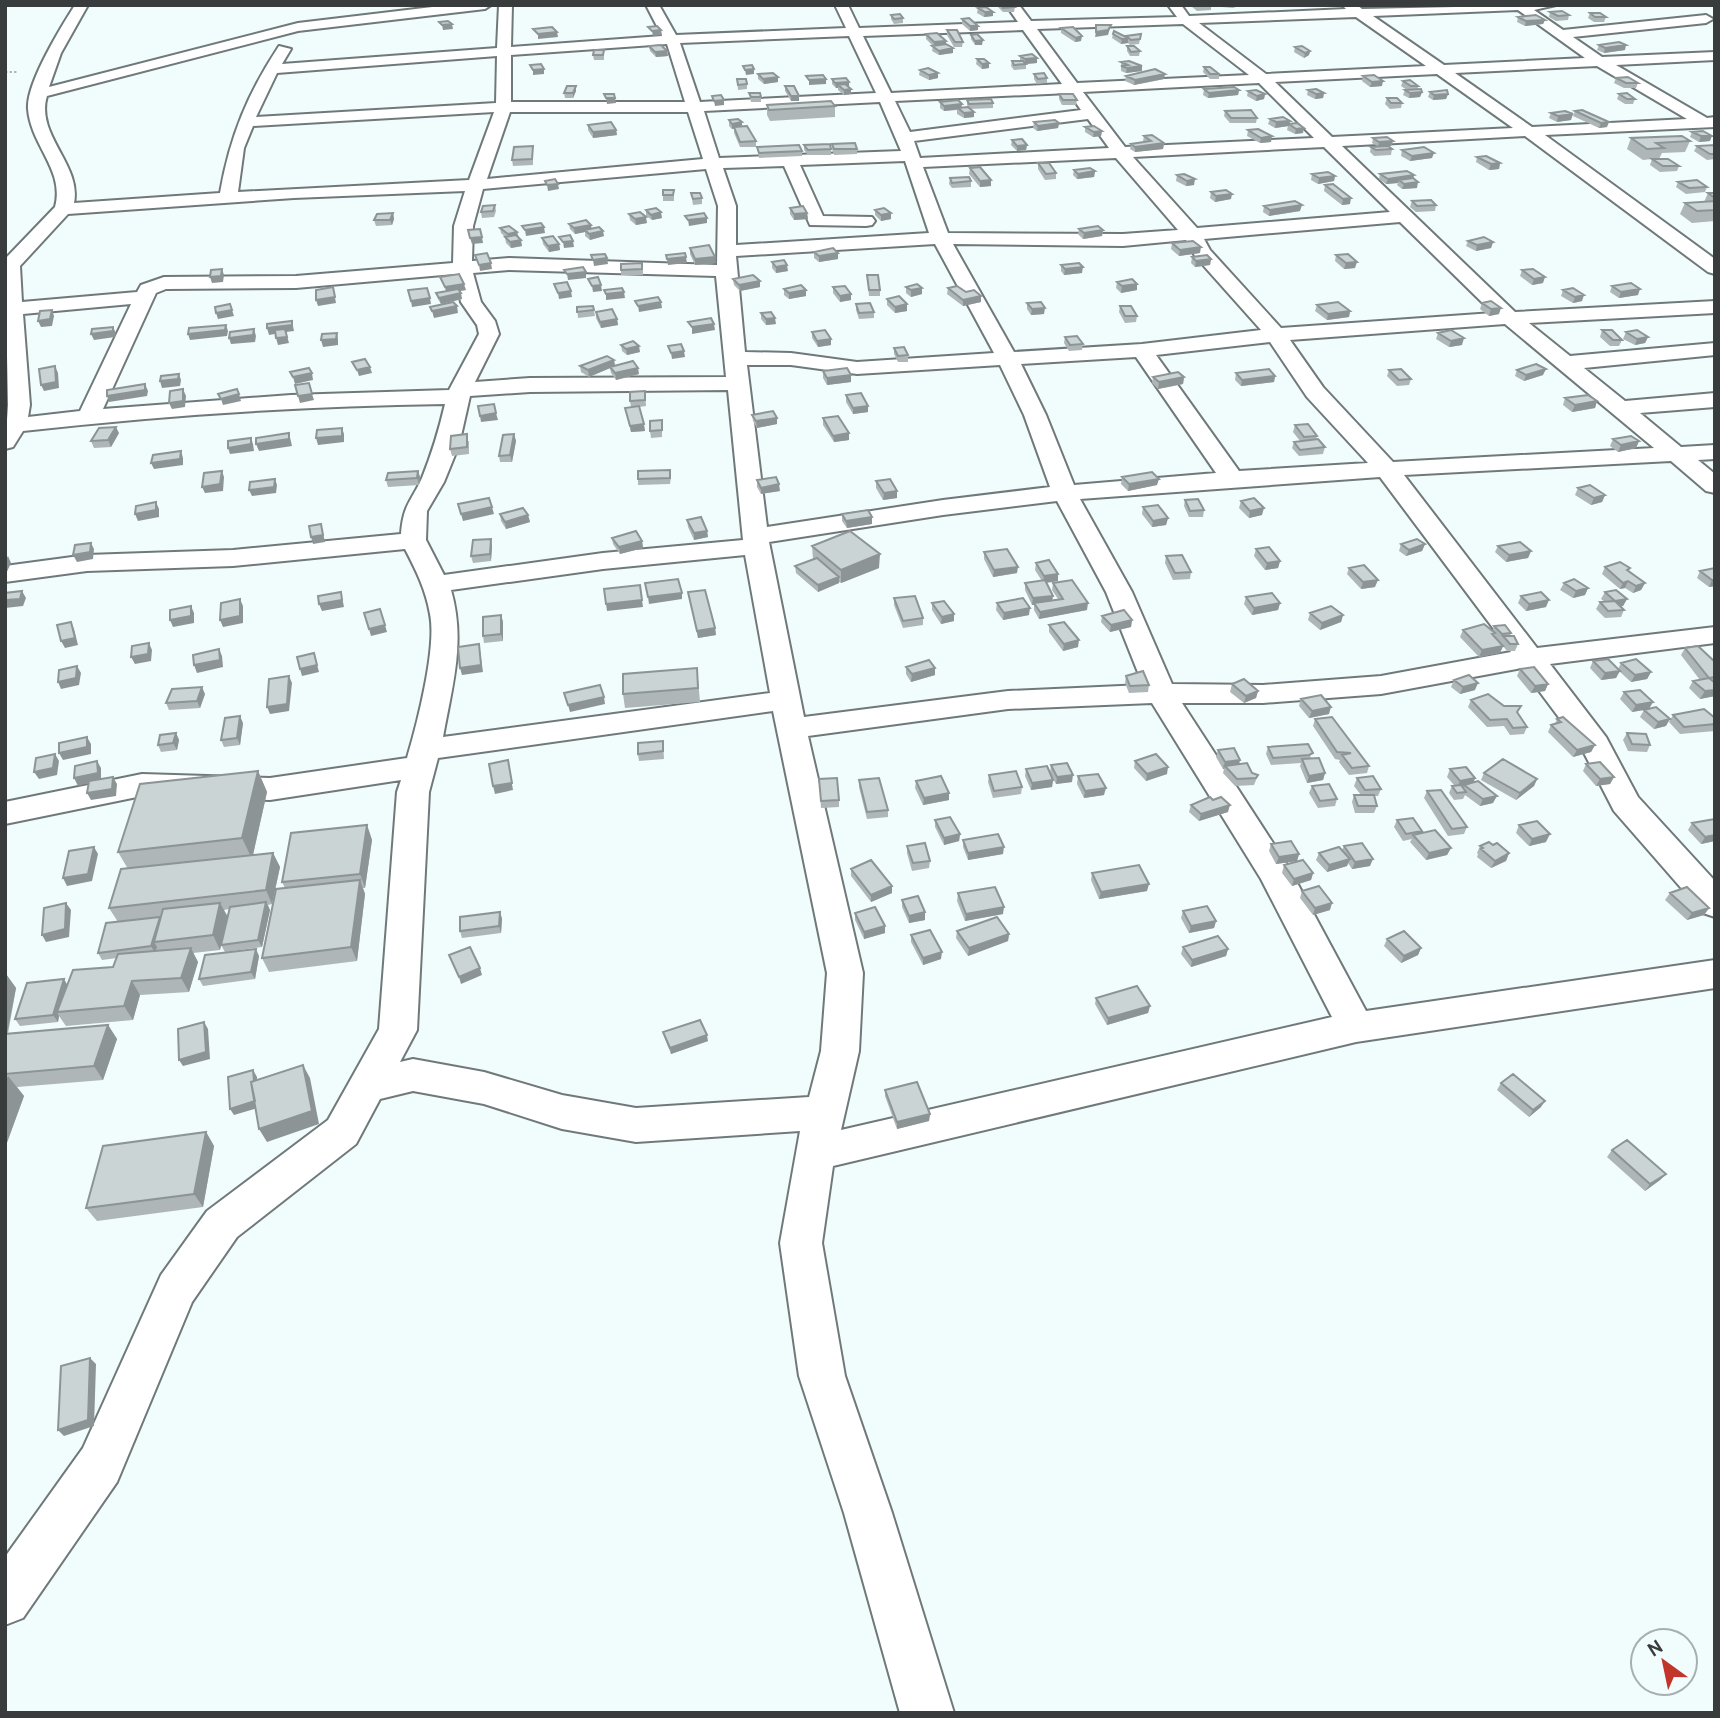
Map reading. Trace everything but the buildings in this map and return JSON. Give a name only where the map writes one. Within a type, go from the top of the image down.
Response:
[{"type":"street","points":[[82,5],[68,24],[45,71],[42,93],[35,107],[48,148],[66,180],[63,209],[29,242],[10,266],[13,309],[22,332],[19,405],[10,434],[88,417],[459,394],[559,382],[670,387],[791,359],[857,368],[1142,350],[1276,335],[1510,318],[1715,307]]},
{"type":"street","points":[[339,20],[344,5]]},
{"type":"street","points":[[42,93],[298,27],[339,20],[485,5]]},
{"type":"street","points":[[5,1600],[100,1465],[150,1344],[184,1279],[222,1224],[342,1132],[398,1030],[413,792],[423,759],[445,648],[445,617],[436,584],[413,540],[415,511],[432,482],[447,445],[459,394],[489,327],[472,303],[462,267],[464,218],[475,185],[491,154],[503,107],[506,5]]},
{"type":"street","points":[[652,5],[672,39],[727,206],[725,261],[756,541],[788,714],[845,973],[839,1051],[820,1133],[801,1243],[822,1377],[868,1513],[927,1713]]},
{"type":"street","points":[[841,5],[905,137],[931,217],[965,285],[1007,357],[1035,415],[1065,494],[1119,592],[1161,693],[1276,875],[1356,1027]]},
{"type":"street","points":[[1012,5],[1119,151],[1193,236],[1202,253],[1276,335],[1315,392],[1386,468],[1527,658],[1595,744],[1625,803],[1715,904]]},
{"type":"street","points":[[1348,5],[1531,133],[1715,268]]},
{"type":"street","points":[[271,69],[672,39],[1027,26],[1178,15],[1363,15],[1550,5]]},
{"type":"street","points":[[1679,5],[1710,21]]},
{"type":"street","points":[[1520,6],[1598,61],[1712,124]]},
{"type":"street","points":[[1128,8],[1178,15],[1262,78],[1510,318],[1715,486]]},
{"type":"street","points":[[1560,34],[1710,21]]},
{"type":"street","points":[[228,199],[233,156],[259,90],[298,27]]},
{"type":"street","points":[[247,122],[503,107],[694,107],[886,95],[1715,56]]},
{"type":"street","points":[[905,137],[1090,114]]},
{"type":"street","points":[[63,209],[475,185],[714,163],[1119,151],[1712,124]]},
{"type":"street","points":[[790,160],[816,221],[881,220]]},
{"type":"street","points":[[88,417],[136,320],[148,289],[164,282],[296,282],[509,264],[725,261],[942,238],[1109,241],[1193,236],[1404,216]]},
{"type":"street","points":[[906,218],[931,217]]},
{"type":"street","points":[[13,309],[144,297]]},
{"type":"street","points":[[1686,309],[1715,331]]},
{"type":"street","points":[[109,322],[136,320]]},
{"type":"street","points":[[1565,363],[1715,349]]},
{"type":"street","points":[[1142,350],[1234,481]]},
{"type":"street","points":[[1619,408],[1711,404]]},
{"type":"street","points":[[436,584],[756,541],[1005,499],[1386,468],[1715,452]]},
{"type":"street","points":[[5,574],[87,563],[233,558],[413,540]]},
{"type":"street","points":[[5,813],[142,785],[270,789],[423,759],[788,714],[1008,700],[1161,693],[1263,694],[1381,685],[1527,658],[1715,635]]},
{"type":"street","points":[[366,1086],[414,1075],[484,1088],[562,1112],[636,1125],[820,1133],[1356,1027],[1715,974]]}]
